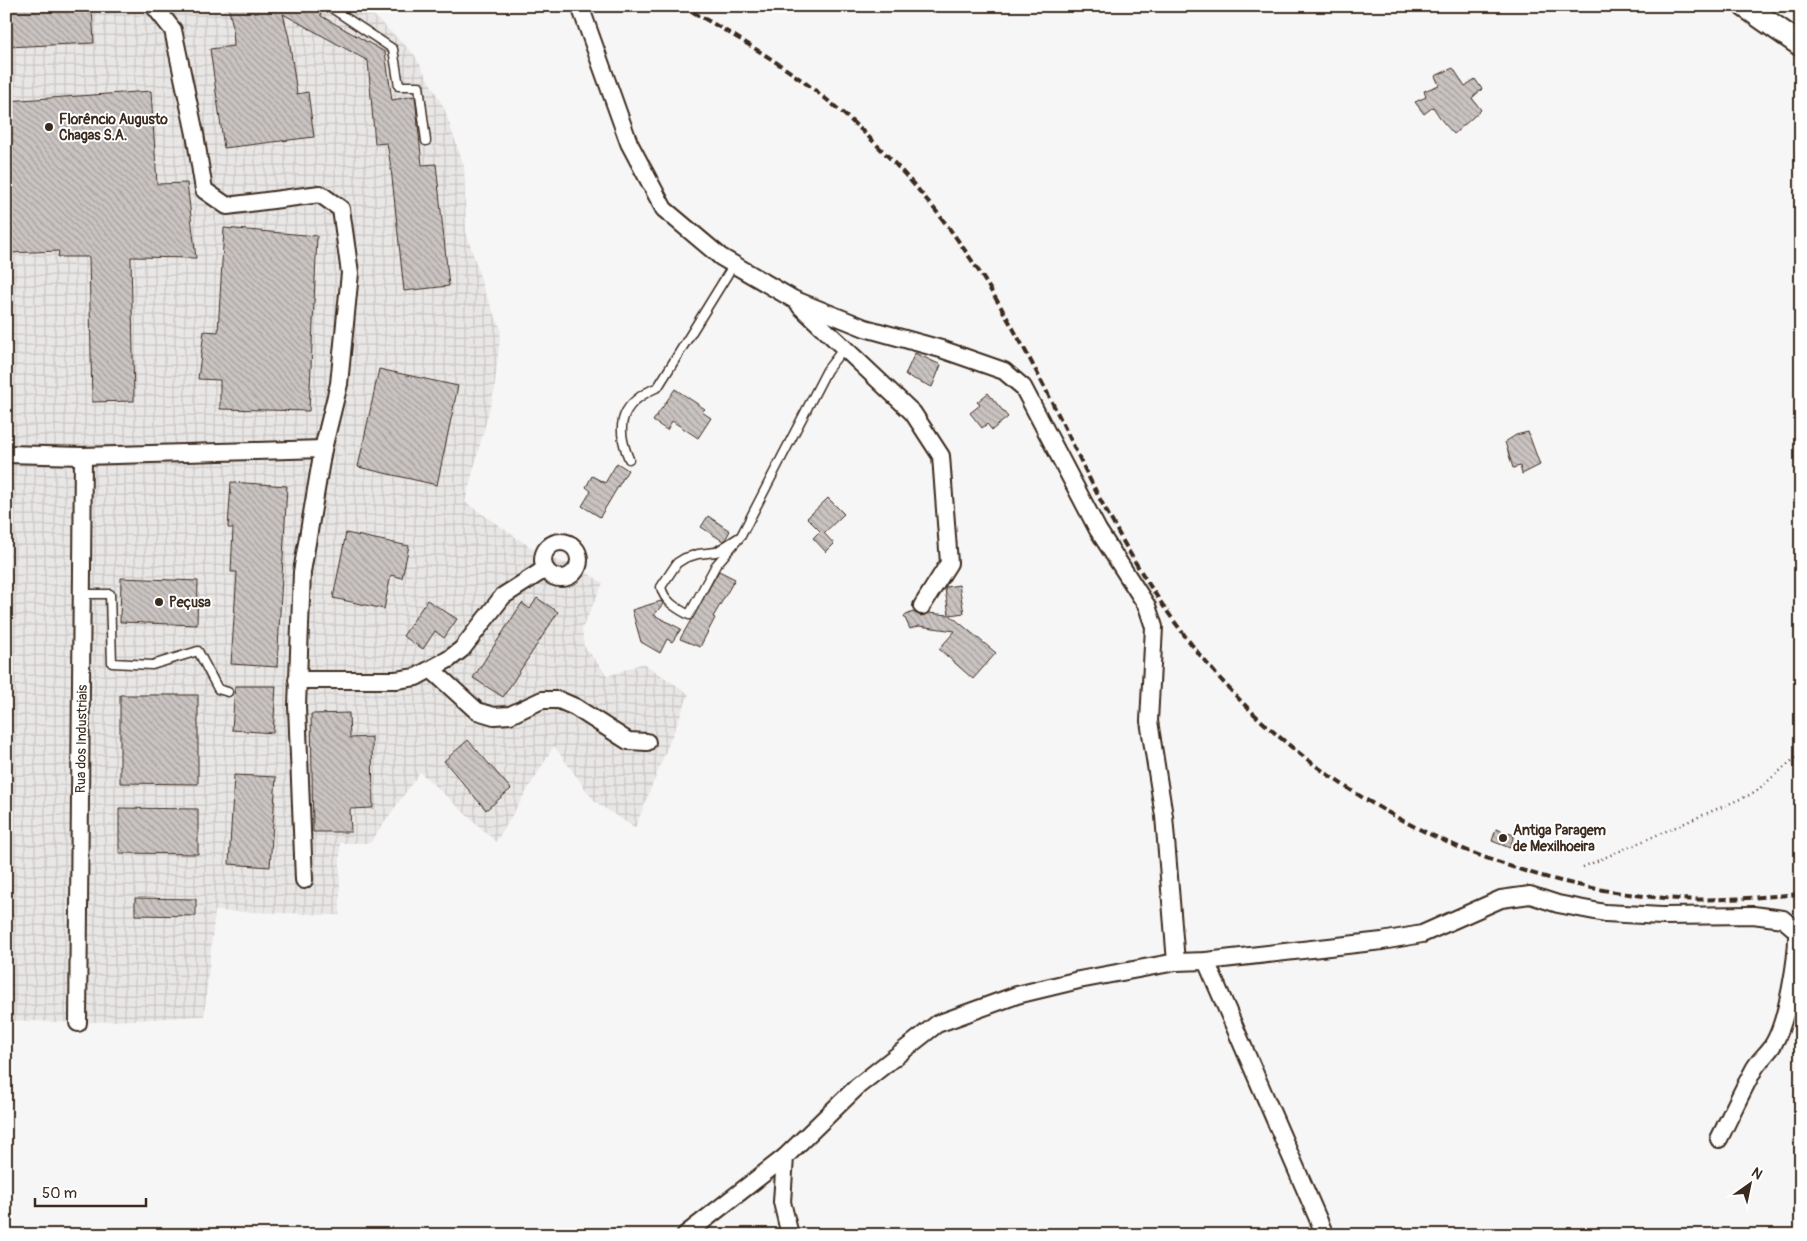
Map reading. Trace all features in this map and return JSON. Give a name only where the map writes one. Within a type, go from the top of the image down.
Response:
[{"type":"main road","points":[[1745,6],[1801,45]]},
{"type":"street","points":[[154,6],[172,30],[195,134],[204,190],[227,206],[320,194],[341,209],[350,273],[339,384],[323,449],[302,572],[296,706],[304,880]]},
{"type":"street","points":[[580,6],[629,143],[664,209],[721,257],[793,299],[865,328],[941,349],[1004,371],[1023,388],[1098,530],[1147,606],[1154,627],[1149,721],[1164,816],[1176,962]]},
{"type":"street","points":[[793,299],[913,414],[941,456],[950,563],[922,606]]},
{"type":"street","points":[[6,454],[83,456],[323,449]]},
{"type":"street","name":"Rua dos Industriais","points":[[78,1023],[83,456]]},
{"type":"street","points":[[297,680],[396,680],[416,678],[432,670],[462,649],[503,596],[545,569]]},
{"type":"street","points":[[432,670],[477,711],[494,716],[510,715],[542,700],[559,700],[575,707],[628,741],[648,742]]},
{"type":"street","points":[[685,1235],[785,1157],[858,1086],[937,1024],[1017,995],[1079,980],[1176,962],[1206,961],[1382,942],[1422,934],[1502,899],[1530,895],[1558,904],[1605,913],[1662,916],[1753,914],[1783,919],[1797,931],[1798,945],[1784,1017],[1774,1044],[1754,1068],[1718,1139]]},
{"type":"street","points":[[1206,961],[1325,1235]]},
{"type":"street","points":[[785,1157],[782,1202],[790,1235]]},
{"type":"lane","points":[[332,6],[333,9],[393,49],[399,86],[420,86],[426,141]]},
{"type":"lane","points":[[629,459],[622,443],[621,429],[624,415],[629,407],[642,396],[658,387],[734,264]]},
{"type":"lane","points":[[741,536],[716,552],[698,554],[677,563],[661,587],[663,595],[674,607],[688,616],[716,565],[741,536],[827,370],[844,348]]},
{"type":"lane","points":[[82,594],[110,594],[112,663],[152,666],[198,651],[218,689],[228,692]]},
{"type":"path","points":[[1583,867],[1754,793],[1801,753]]},
{"type":"shaded area","points":[[6,6],[364,6],[414,54],[444,108],[464,166],[466,231],[485,293],[501,329],[494,392],[465,502],[543,556],[578,567],[603,583],[582,629],[584,646],[608,676],[643,663],[689,694],[635,828],[595,802],[554,746],[496,842],[420,772],[370,843],[340,843],[340,915],[215,911],[204,1016],[78,1023],[6,1020]]},
{"type":"building","points":[[6,6],[92,6],[94,43],[6,47]]},
{"type":"building","points":[[228,6],[320,6],[321,16],[385,52],[392,100],[415,96],[422,165],[436,164],[449,286],[404,291],[391,168],[387,143],[375,144],[368,61],[283,14],[289,38],[297,94],[308,92],[314,137],[224,148],[210,49],[234,46],[233,27]]},
{"type":"building","points":[[1453,68],[1465,86],[1475,79],[1482,89],[1472,98],[1481,110],[1454,134],[1433,107],[1424,114],[1415,102],[1426,97],[1424,91],[1439,85],[1435,76]]},
{"type":"building","points":[[151,91],[157,184],[187,183],[196,258],[131,257],[134,401],[92,402],[89,257],[58,257],[59,251],[8,253],[6,101]]},
{"type":"building","points":[[224,228],[317,236],[309,411],[220,409],[220,380],[198,379],[204,331],[218,332]]},
{"type":"building","points":[[915,353],[941,365],[932,387],[905,375]]},
{"type":"building","points":[[379,369],[458,386],[437,485],[358,467]]},
{"type":"building","points":[[675,389],[705,409],[702,412],[711,418],[698,438],[672,421],[667,430],[653,421]]},
{"type":"building","points":[[988,393],[1008,417],[992,430],[987,424],[982,428],[970,413],[980,405],[977,402]]},
{"type":"building","points":[[1528,432],[1540,465],[1522,474],[1520,466],[1513,468],[1505,442],[1516,435]]},
{"type":"building","points":[[617,463],[628,470],[600,517],[582,506],[591,491],[586,487],[592,476],[605,483]]},
{"type":"building","points":[[231,482],[287,486],[277,667],[231,664],[237,572],[231,572],[233,528],[228,528]]},
{"type":"building","points":[[828,498],[844,514],[824,533],[834,544],[826,552],[813,538],[820,531],[807,518]]},
{"type":"building","points":[[708,516],[730,531],[725,540],[723,541],[701,527]]},
{"type":"building","points":[[346,533],[409,546],[402,578],[391,575],[384,609],[333,598]]},
{"type":"building","points":[[719,571],[735,579],[713,617],[715,618],[700,647],[680,639]]},
{"type":"building","name":"Peçusa","points":[[121,578],[198,581],[197,625],[120,622]]},
{"type":"building","points":[[959,585],[964,613],[950,615],[996,653],[973,679],[939,649],[955,631],[919,626],[910,629],[904,616],[913,612],[921,616],[928,613],[949,615],[945,589],[946,587]]},
{"type":"building","points":[[537,598],[558,612],[503,697],[473,678],[522,603],[530,609]]},
{"type":"building","points":[[427,600],[457,619],[444,638],[435,631],[423,649],[403,636]]},
{"type":"building","points":[[661,601],[663,604],[654,615],[681,629],[672,642],[667,639],[660,653],[641,642],[632,610]]},
{"type":"building","points":[[235,686],[276,686],[273,733],[232,730]]},
{"type":"building","points":[[120,695],[198,695],[198,784],[120,783]]},
{"type":"building","points":[[349,713],[350,738],[372,737],[373,808],[350,809],[351,832],[313,832],[311,714]]},
{"type":"building","points":[[468,740],[511,789],[486,810],[444,761]]},
{"type":"building","points":[[234,775],[276,777],[270,867],[229,864]]},
{"type":"building","points":[[119,808],[198,809],[198,854],[119,853]]},
{"type":"building","name":"Antiga Paragem de Mexilhoeira","points":[[1496,829],[1514,835],[1510,848],[1492,841]]},
{"type":"building","points":[[135,898],[196,899],[196,916],[135,915]]},
{"type":"railway","points":[[682,6],[766,56],[832,104],[887,155],[936,211],[971,259],[1017,335],[1106,510],[1127,549],[1159,599],[1194,647],[1232,692],[1297,752],[1345,786],[1396,817],[1450,843],[1505,865],[1562,881],[1620,893],[1679,899],[1724,899],[1801,894]]},
{"type":"place","name":"Florêncio Augusto Chagas S.A.","points":[[49,127]]},
{"type":"place","name":"Peçusa","points":[[159,602]]},
{"type":"place","name":"Antiga Paragem de Mexilhoeira","points":[[1503,838]]}]
